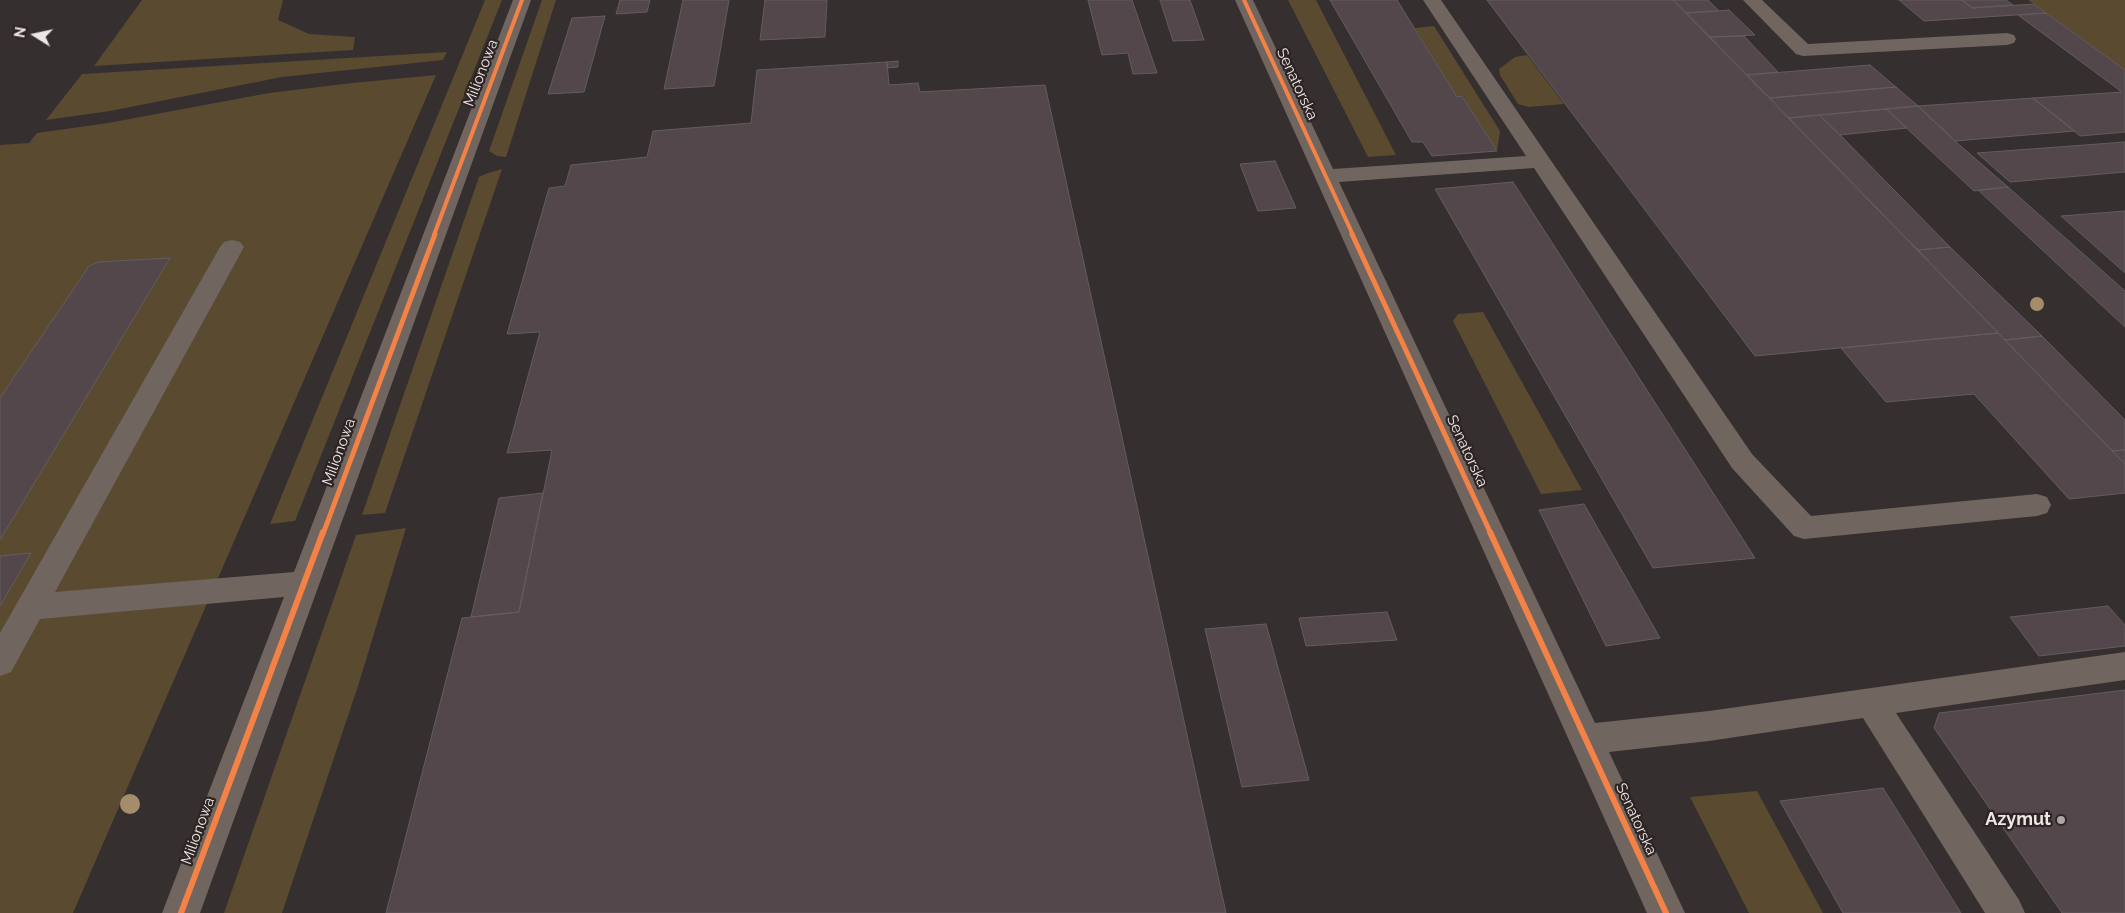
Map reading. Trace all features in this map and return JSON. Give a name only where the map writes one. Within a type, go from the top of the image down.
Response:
[{"type":"street","name":"Milionowa","points":[[181,913],[522,0]]},
{"type":"street","name":"Senatorska","points":[[1244,0],[1666,913]]},
{"type":"street","points":[[1432,0],[1742,461],[1804,528],[2037,504]]},
{"type":"street","points":[[1752,0],[1803,50],[2007,39]]},
{"type":"street","points":[[1326,176],[1540,161]]},
{"type":"street","points":[[0,662],[232,247]]},
{"type":"street","points":[[31,607],[304,584]]},
{"type":"street","points":[[1586,739],[1708,726],[2125,666]]},
{"type":"street","points":[[1871,702],[2006,913]]},
{"type":"shaded area","points":[[142,0],[283,0],[278,20],[309,34],[355,37],[353,50],[94,66]]},
{"type":"shaded area","points":[[485,0],[502,0],[295,521],[270,524]]},
{"type":"shaded area","points":[[542,0],[556,0],[506,157],[497,156],[489,151]]},
{"type":"shaded area","points":[[1288,0],[1316,0],[1396,155],[1368,157]]},
{"type":"shaded area","points":[[2028,0],[2125,0],[2125,70],[2034,4]]},
{"type":"shaded area","points":[[1434,26],[1500,131],[1497,151],[1463,97],[1457,97],[1415,28]]},
{"type":"shaded area","points":[[447,52],[443,60],[282,77],[110,111],[46,120],[82,74]]},
{"type":"shaded area","points":[[1527,55],[1564,104],[1529,107],[1518,104],[1500,75],[1499,69],[1515,57]]},
{"type":"shaded area","points":[[436,75],[73,913],[0,913],[0,145],[29,143],[37,133],[108,123],[269,93]]},
{"type":"shaded area","points":[[502,169],[385,513],[362,515],[479,177]]},
{"type":"shaded area","points":[[1483,312],[1582,490],[1541,494],[1453,321],[1458,314]]},
{"type":"shaded area","points":[[406,528],[359,683],[282,913],[224,913],[356,535]]},
{"type":"shaded area","points":[[1757,791],[1823,913],[1749,913],[1690,797]]},
{"type":"building","points":[[620,0],[650,0],[647,12],[616,14]]},
{"type":"building","points":[[683,0],[729,0],[714,86],[664,89]]},
{"type":"building","points":[[765,0],[827,0],[825,37],[760,40]]},
{"type":"building","points":[[1088,0],[1132,0],[1157,73],[1133,74],[1128,53],[1102,55]]},
{"type":"building","points":[[1160,0],[1190,0],[1204,40],[1173,41]]},
{"type":"building","points":[[1330,0],[1397,0],[1457,97],[1462,96],[1497,151],[1432,156],[1423,142],[1412,142]]},
{"type":"building","points":[[1487,0],[1673,0],[1998,333],[1755,356]]},
{"type":"building","points":[[1673,0],[1708,0],[1719,11],[1686,13]]},
{"type":"building","points":[[1899,0],[1962,0],[1972,8],[2034,4],[2046,13],[1924,21]]},
{"type":"building","points":[[1962,0],[2006,0],[2013,5],[1972,8]]},
{"type":"building","points":[[1729,10],[1755,35],[1710,37],[1686,13]]},
{"type":"building","points":[[2046,13],[2125,70],[2125,132],[2080,136],[2033,98],[2122,92],[2018,15]]},
{"type":"building","points":[[605,16],[584,92],[548,94],[572,18]]},
{"type":"building","points":[[1744,36],[1778,72],[1747,75],[1710,37]]},
{"type":"building","points":[[898,61],[898,67],[887,68],[887,62]]},
{"type":"building","points":[[887,62],[889,85],[918,83],[920,92],[1045,85],[1226,913],[386,913],[462,618],[519,612],[552,450],[507,453],[540,332],[507,334],[549,188],[565,186],[571,165],[647,157],[653,131],[751,123],[757,70]]},
{"type":"building","points":[[1870,65],[1896,87],[1770,98],[1747,75]]},
{"type":"building","points":[[1896,87],[1918,106],[1789,118],[1770,98]]},
{"type":"building","points":[[2033,98],[2075,131],[1955,141],[1918,106]]},
{"type":"building","points":[[1918,106],[2008,187],[1974,191],[1886,109]]},
{"type":"building","points":[[1886,109],[1907,128],[1840,135],[1819,115]]},
{"type":"building","points":[[1819,115],[1950,247],[1918,250],[1789,118]]},
{"type":"building","points":[[2125,142],[2125,172],[2010,182],[1977,153]]},
{"type":"building","points":[[1275,161],[1296,208],[1258,211],[1240,164]]},
{"type":"building","points":[[1513,182],[1755,558],[1653,568],[1435,189]]},
{"type":"building","points":[[2008,187],[2125,291],[2125,327],[1978,190]]},
{"type":"building","points":[[2125,211],[2125,273],[2061,216]]},
{"type":"building","points":[[1950,247],[2042,336],[2005,340],[1918,250]]},
{"type":"building","points":[[170,258],[0,540],[0,398],[89,266],[98,262]]},
{"type":"building","points":[[1998,333],[2125,464],[2125,493],[2069,499],[1974,394],[1886,402],[1841,348]]},
{"type":"building","points":[[2042,336],[2125,420],[2125,450],[2112,451],[2005,340]]},
{"type":"building","points":[[2125,450],[2125,464],[2112,451]]},
{"type":"building","points":[[543,493],[519,612],[471,617],[499,498]]},
{"type":"building","points":[[1584,504],[1660,638],[1606,646],[1539,510]]},
{"type":"building","points":[[31,553],[0,606],[0,556]]},
{"type":"building","points":[[2108,606],[2125,625],[2125,646],[2039,656],[2010,617]]},
{"type":"building","points":[[1387,612],[1397,640],[1306,646],[1299,618]]},
{"type":"building","points":[[1266,624],[1309,780],[1242,787],[1205,629]]},
{"type":"building","name":"Azymut","points":[[2125,690],[2125,913],[2062,913],[1934,728],[1939,713]]},
{"type":"building","points":[[1883,788],[1961,913],[1843,913],[1780,801]]},
{"type":"cycle path","points":[[181,913],[522,0]]},
{"type":"cycle path","points":[[1244,0],[1666,913]]},
{"type":"place","name":"Azymut","points":[[2061,820]]}]
